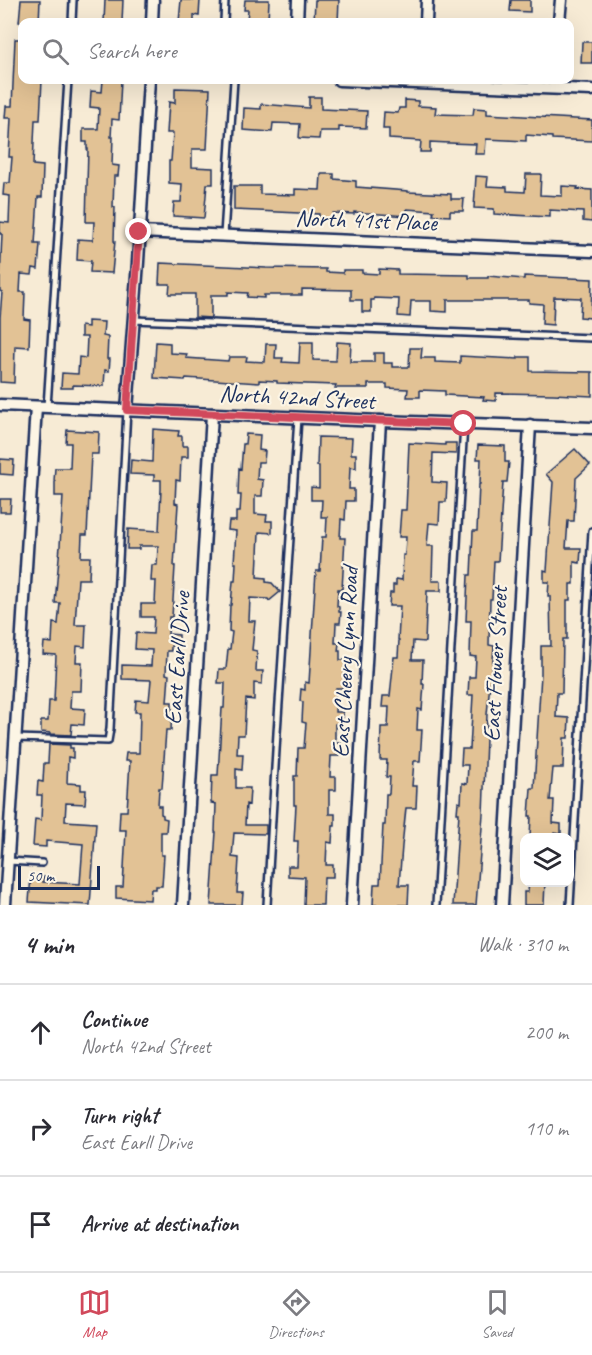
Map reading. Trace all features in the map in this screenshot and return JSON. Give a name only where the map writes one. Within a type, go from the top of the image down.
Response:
[{"type":"street","points":[[152,18],[153,0]]},
{"type":"street","points":[[297,18],[298,0]]},
{"type":"street","points":[[426,18],[427,0]]},
{"type":"street","points":[[560,18],[561,0]]},
{"type":"street","points":[[127,410],[149,84]]},
{"type":"street","points":[[556,84],[592,90]]},
{"type":"street","name":"North 41st Place","points":[[139,232],[592,251]]},
{"type":"street","name":"North 42nd Street","points":[[0,405],[592,428]]},
{"type":"street","points":[[5,905],[15,738],[42,407]]},
{"type":"street","name":"East Earll Drive","points":[[183,905],[212,414]]},
{"type":"street","name":"East Cheery Lynn Road","points":[[352,905],[380,421]]},
{"type":"street","name":"East Flower Street","points":[[502,905],[530,426]]},
{"type":"lane","points":[[72,18],[73,0]]},
{"type":"lane","points":[[224,18],[225,0]]},
{"type":"lane","points":[[42,407],[68,84]]},
{"type":"lane","points":[[224,235],[234,84]]},
{"type":"lane","points":[[133,320],[592,338]]},
{"type":"lane","points":[[15,738],[108,741],[127,410]]},
{"type":"lane","points":[[267,905],[298,418]]},
{"type":"lane","points":[[436,905],[464,424]]},
{"type":"lane","points":[[570,905],[592,531]]},
{"type":"lane","points":[[8,861],[42,863]]},
{"type":"building","points":[[21,0],[40,0],[39,18],[19,18]]},
{"type":"building","points":[[105,0],[123,0],[122,18],[104,18]]},
{"type":"building","points":[[181,0],[200,0],[199,16],[179,18]]},
{"type":"building","points":[[245,0],[269,0],[268,18],[247,18],[248,10],[244,10]]},
{"type":"building","points":[[315,0],[339,0],[338,18],[314,18]]},
{"type":"building","points":[[511,0],[530,0],[530,12],[510,11]]},
{"type":"building","points":[[15,39],[18,39],[18,84],[42,84],[40,120],[35,120],[33,165],[43,166],[42,197],[38,197],[35,244],[40,244],[38,269],[33,268],[32,275],[21,274],[20,292],[25,292],[24,319],[30,320],[29,347],[15,346],[14,383],[0,382],[2,234],[0,234],[0,222],[9,223],[10,196],[3,195],[4,183],[10,183],[12,157],[9,157],[11,118],[5,118],[6,106],[12,106]]},
{"type":"building","points":[[582,42],[592,42],[592,63],[581,63]]},
{"type":"building","points":[[103,84],[121,84],[119,120],[112,119],[111,137],[113,137],[112,165],[119,166],[118,176],[114,176],[115,241],[112,273],[90,272],[91,261],[77,260],[78,239],[93,240],[94,222],[86,222],[88,149],[87,142],[83,142],[83,129],[98,129],[99,108],[90,107],[91,91],[102,92]]},
{"type":"building","points":[[175,88],[210,89],[207,149],[192,149],[192,167],[213,168],[213,184],[207,184],[204,218],[173,216],[174,202],[181,202],[182,184],[169,183],[173,133],[167,133],[169,102],[175,103]]},
{"type":"building","points":[[309,97],[321,97],[321,109],[367,111],[366,128],[339,127],[339,131],[320,131],[319,139],[299,138],[300,124],[273,123],[272,132],[243,130],[244,108],[261,109],[261,104],[309,108]]},
{"type":"building","points":[[405,100],[418,101],[418,106],[436,107],[435,114],[473,115],[474,108],[487,109],[487,114],[592,120],[592,141],[526,135],[526,141],[486,139],[485,154],[475,154],[476,144],[430,142],[430,152],[420,152],[421,141],[389,139],[389,129],[383,129],[384,112],[398,113],[399,108],[405,108]]},
{"type":"building","points":[[321,174],[334,174],[334,179],[356,181],[356,187],[451,194],[451,199],[464,199],[463,211],[450,211],[450,216],[433,215],[434,211],[407,209],[407,216],[354,212],[354,214],[333,213],[333,219],[319,218],[319,214],[234,210],[234,186],[260,186],[260,194],[295,195],[295,189],[320,190]]},
{"type":"building","points":[[526,174],[541,174],[540,195],[562,196],[562,186],[592,190],[592,222],[583,221],[583,212],[550,210],[550,217],[494,214],[494,209],[474,208],[476,176],[488,177],[487,186],[507,187],[507,191],[525,192]]},
{"type":"building","points":[[160,263],[326,269],[326,272],[343,273],[343,270],[362,270],[362,273],[379,274],[379,269],[398,270],[398,274],[469,275],[469,278],[488,278],[488,276],[524,279],[524,276],[592,279],[591,318],[580,317],[581,298],[554,297],[553,325],[542,324],[543,304],[529,303],[529,300],[447,300],[447,312],[431,311],[431,301],[411,301],[410,317],[398,316],[399,299],[374,298],[371,300],[371,312],[362,312],[362,300],[351,300],[351,290],[302,289],[302,295],[264,295],[264,298],[247,297],[248,293],[228,292],[228,295],[211,295],[211,318],[195,317],[195,294],[169,294],[170,284],[159,284]]},
{"type":"building","points":[[88,321],[104,322],[103,336],[108,337],[107,359],[110,359],[109,371],[105,370],[104,386],[73,385],[73,388],[61,388],[62,373],[78,374],[79,357],[86,358],[87,337],[81,337],[81,326],[88,327]]},
{"type":"building","points":[[156,342],[170,343],[170,353],[187,354],[186,358],[228,361],[229,357],[247,357],[246,361],[265,362],[266,344],[276,344],[275,358],[283,358],[282,362],[299,363],[300,342],[313,342],[313,360],[336,361],[337,342],[351,343],[350,362],[374,362],[374,353],[384,353],[384,363],[392,363],[392,367],[409,367],[410,348],[422,348],[421,358],[435,358],[435,362],[460,363],[460,356],[518,359],[518,357],[530,357],[530,371],[592,372],[592,396],[496,393],[496,401],[483,400],[484,397],[445,395],[445,391],[420,390],[420,397],[407,397],[408,389],[387,388],[387,384],[368,384],[368,388],[335,388],[336,385],[277,383],[277,381],[259,380],[259,383],[154,378]]},
{"type":"building","points":[[153,429],[179,431],[178,436],[182,436],[182,446],[188,446],[188,457],[181,457],[180,481],[176,480],[175,503],[178,504],[175,566],[172,617],[169,617],[168,634],[179,635],[179,646],[171,646],[171,651],[167,651],[166,674],[169,675],[167,702],[172,702],[172,710],[171,730],[166,730],[162,788],[159,788],[158,806],[161,806],[163,818],[167,819],[166,832],[161,832],[161,855],[164,855],[162,886],[151,889],[150,900],[116,898],[116,887],[123,887],[126,830],[119,830],[120,811],[127,811],[130,761],[125,761],[126,753],[139,753],[140,712],[135,712],[136,700],[149,701],[151,680],[122,679],[122,665],[151,666],[152,650],[135,649],[136,633],[153,634],[154,617],[141,617],[141,604],[155,604],[156,581],[151,581],[152,565],[157,565],[158,546],[139,546],[139,549],[127,549],[128,529],[159,531],[161,489],[161,480],[154,480],[154,475],[130,474],[131,460],[152,462]]},
{"type":"building","points":[[67,430],[99,432],[98,454],[91,454],[87,535],[82,535],[81,557],[90,557],[89,579],[78,579],[75,625],[86,625],[85,647],[77,646],[76,662],[82,662],[81,691],[71,691],[70,708],[85,709],[84,725],[72,724],[71,735],[41,732],[41,721],[48,721],[49,701],[54,701],[56,655],[43,654],[44,642],[52,643],[53,623],[58,624],[60,603],[55,603],[63,496],[55,496],[54,481],[55,468],[70,468],[71,443],[66,443]]},
{"type":"building","points":[[246,434],[260,435],[259,450],[265,451],[264,462],[258,462],[257,479],[263,480],[262,496],[255,496],[255,514],[267,515],[266,521],[272,521],[272,533],[259,532],[257,577],[266,578],[266,582],[272,583],[280,592],[269,601],[268,599],[250,598],[249,621],[255,621],[252,650],[257,651],[256,671],[263,671],[262,684],[254,683],[254,700],[246,699],[244,735],[238,735],[237,754],[243,754],[242,770],[236,769],[236,788],[250,788],[249,805],[246,804],[245,825],[266,825],[266,834],[234,833],[232,857],[239,858],[237,893],[243,893],[242,905],[211,905],[216,832],[216,804],[211,803],[212,775],[218,775],[225,683],[218,683],[219,669],[226,669],[228,649],[230,649],[232,632],[229,631],[230,605],[236,563],[234,563],[236,531],[228,530],[229,521],[236,521],[236,512],[240,512],[239,468],[241,469]]},
{"type":"building","points":[[318,437],[352,438],[351,454],[356,454],[356,468],[350,467],[349,489],[354,489],[354,501],[346,501],[345,520],[341,519],[340,538],[345,538],[342,589],[338,589],[337,606],[341,612],[340,623],[336,623],[335,643],[339,643],[340,660],[346,660],[343,688],[336,688],[335,712],[343,712],[342,725],[335,724],[335,743],[341,743],[340,756],[331,756],[330,777],[336,777],[336,790],[329,790],[329,814],[335,814],[335,826],[333,826],[332,843],[327,842],[326,865],[333,865],[333,877],[324,877],[323,905],[304,905],[305,877],[288,876],[288,866],[297,866],[298,841],[294,841],[296,805],[294,805],[294,776],[297,776],[298,748],[304,748],[306,723],[302,722],[301,689],[305,690],[305,682],[309,683],[316,571],[320,571],[322,537],[326,537],[327,517],[321,517],[322,500],[311,500],[311,487],[319,488]]},
{"type":"building","points":[[409,443],[445,445],[445,443],[456,443],[456,454],[433,453],[432,482],[447,483],[446,502],[440,502],[439,524],[429,523],[427,546],[433,546],[432,581],[441,581],[441,591],[427,591],[425,642],[413,641],[412,660],[423,660],[422,684],[424,684],[422,710],[418,709],[417,730],[422,730],[420,761],[414,761],[412,786],[417,786],[416,808],[406,808],[399,885],[409,885],[408,905],[373,905],[374,884],[380,884],[386,794],[389,794],[390,777],[386,777],[387,760],[380,760],[381,727],[388,727],[389,707],[382,707],[383,696],[390,696],[394,657],[398,657],[400,606],[389,606],[390,593],[393,593],[396,579],[402,580],[406,537],[399,537],[401,510],[406,510]]},
{"type":"building","points":[[478,445],[505,446],[505,462],[509,462],[507,482],[503,482],[498,561],[494,561],[492,599],[490,599],[489,645],[494,646],[487,714],[476,905],[453,905],[458,802],[461,803],[462,783],[467,784],[468,765],[461,765],[462,749],[470,749],[473,695],[468,695],[469,677],[475,677],[476,657],[470,656],[471,621],[466,621],[473,531],[477,531],[481,459],[477,459]]},
{"type":"building","points":[[575,449],[590,465],[576,478],[574,521],[568,521],[566,548],[581,548],[580,563],[574,562],[574,584],[570,584],[570,600],[567,600],[567,639],[563,639],[562,693],[557,693],[556,717],[569,718],[568,738],[564,738],[563,768],[553,768],[550,800],[554,800],[553,823],[561,824],[561,833],[530,833],[531,816],[529,816],[531,788],[534,788],[541,646],[551,646],[549,582],[544,582],[544,570],[547,571],[553,482],[546,474]]},
{"type":"building","points":[[0,459],[14,460],[13,475],[0,474]]},
{"type":"building","points":[[0,499],[11,499],[10,512],[0,512]]},
{"type":"building","points":[[49,744],[70,745],[70,748],[73,748],[73,758],[68,757],[67,783],[81,784],[81,790],[86,790],[85,804],[66,803],[65,821],[96,823],[90,905],[29,902],[31,876],[44,877],[43,882],[80,884],[83,844],[46,841],[46,847],[33,846],[35,819],[41,820],[42,795],[37,795],[38,781],[43,782],[44,763],[48,763]]},
{"type":"building","points":[[528,887],[545,887],[544,905],[524,905],[524,892],[528,892]]},
{"type":"route","points":[[139,232],[127,410],[464,424]]}]
